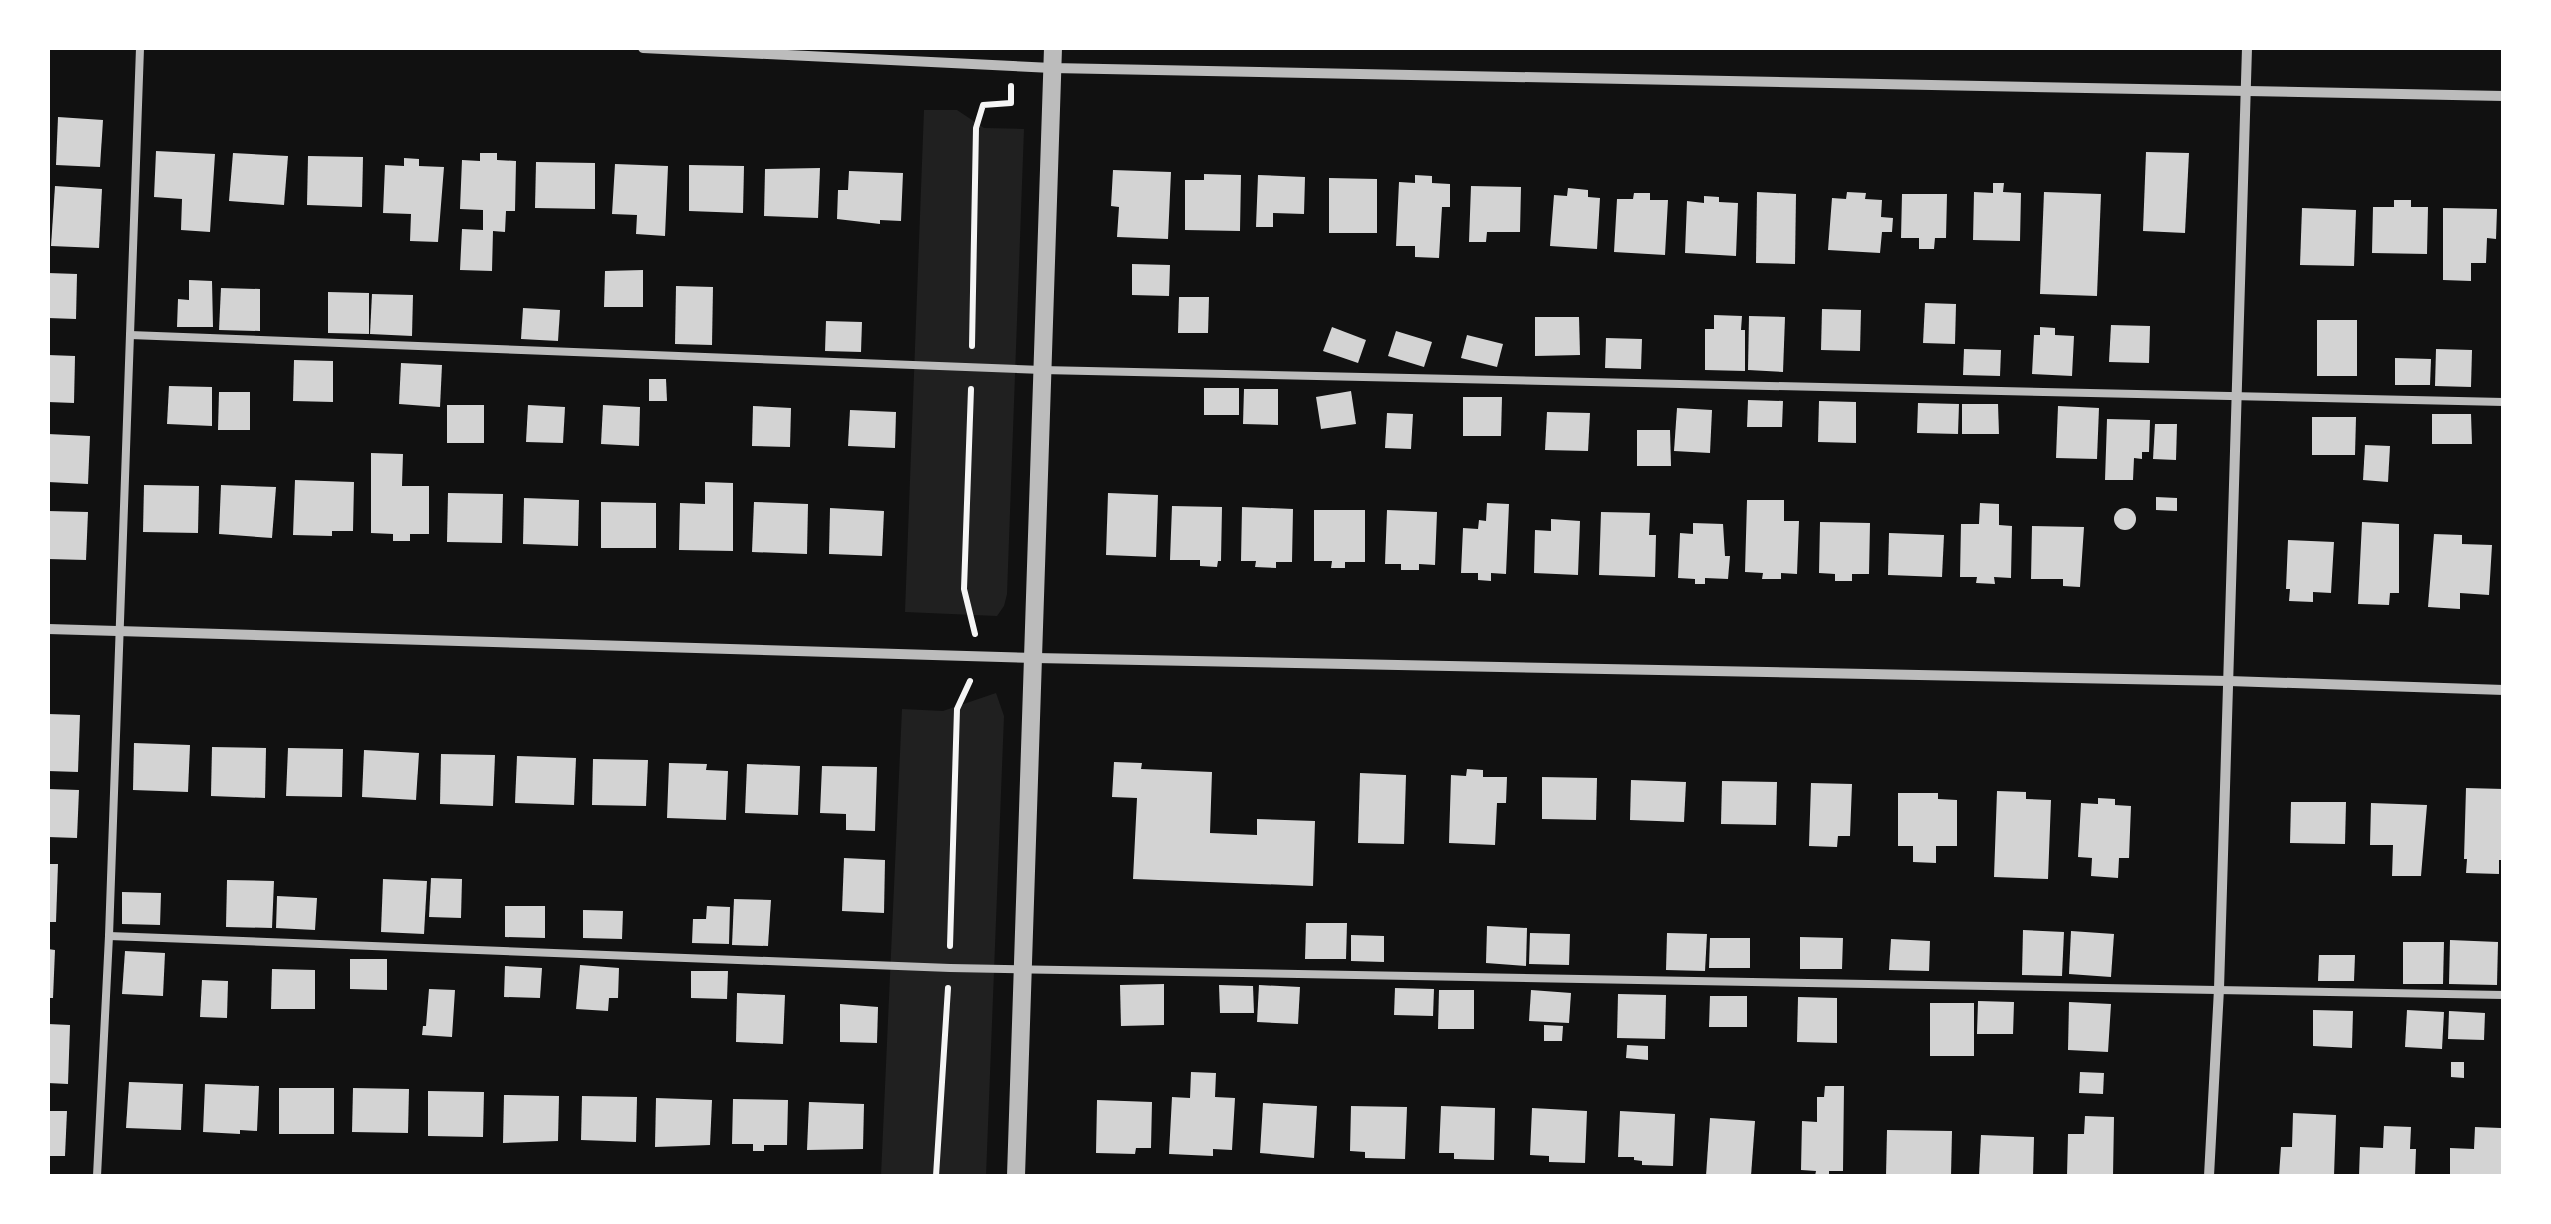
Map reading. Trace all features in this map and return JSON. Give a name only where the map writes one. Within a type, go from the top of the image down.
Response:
[{"type":"street","points":[[644,48],[1052,68],[2504,96]]},
{"type":"street","points":[[1016,1176],[1053,48]]},
{"type":"street","points":[[2209,1176],[2219,990],[2247,48]]},
{"type":"street","points":[[48,630],[1035,658],[2229,681],[2504,690]]},
{"type":"lane","points":[[96,1176],[109,936],[140,48]]},
{"type":"lane","points":[[130,335],[1042,370],[2504,402]]},
{"type":"lane","points":[[109,936],[950,968],[2504,995]]},
{"type":"path","points":[[982,105],[1011,103]]},
{"type":"shaded area","points":[[924,110],[957,110],[984,128],[1024,129],[1007,594],[997,616],[905,612]]},
{"type":"shaded area","points":[[996,693],[1004,716],[986,1176],[881,1176],[902,709],[943,711]]},
{"type":"building","points":[[58,117],[103,120],[100,167],[56,165]]},
{"type":"building","points":[[156,151],[215,154],[210,232],[181,230],[182,199],[154,197]]},
{"type":"building","points":[[2146,152],[2189,153],[2185,233],[2143,231]]},
{"type":"building","points":[[233,153],[288,156],[284,205],[229,201]]},
{"type":"building","points":[[480,153],[497,153],[497,160],[516,161],[515,211],[506,211],[505,232],[493,231],[492,271],[460,270],[462,229],[483,230],[483,210],[460,209],[462,160],[480,161]]},
{"type":"building","points":[[308,156],[363,157],[362,207],[307,205]]},
{"type":"building","points":[[404,158],[419,159],[419,166],[444,167],[438,242],[410,241],[411,214],[383,213],[385,165],[404,166]]},
{"type":"building","points":[[536,162],[595,163],[595,209],[535,208]]},
{"type":"building","points":[[615,164],[668,166],[665,236],[636,234],[637,215],[612,214]]},
{"type":"building","points":[[689,165],[744,166],[743,213],[689,211]]},
{"type":"building","points":[[820,168],[818,218],[764,216],[765,169]]},
{"type":"building","points":[[1113,170],[1171,172],[1168,239],[1117,237],[1119,207],[1111,206]]},
{"type":"building","points":[[849,171],[903,173],[901,221],[880,220],[880,224],[837,219],[838,190],[848,190]]},
{"type":"building","points":[[1204,174],[1241,175],[1240,231],[1185,230],[1185,180],[1204,180]]},
{"type":"building","points":[[1258,175],[1305,177],[1304,214],[1273,213],[1273,227],[1256,227]]},
{"type":"building","points":[[1415,175],[1432,176],[1432,183],[1450,184],[1450,207],[1442,207],[1439,258],[1415,257],[1415,246],[1396,246],[1399,182],[1415,183]]},
{"type":"building","points":[[1329,178],[1377,179],[1377,233],[1329,233]]},
{"type":"building","points":[[1993,183],[2004,183],[2003,192],[2021,193],[2020,241],[1973,240],[1974,192],[1993,193]]},
{"type":"building","points":[[55,186],[102,189],[99,248],[51,246]]},
{"type":"building","points":[[1471,186],[1521,187],[1520,232],[1487,232],[1486,242],[1469,242]]},
{"type":"building","points":[[1568,188],[1588,190],[1588,197],[1600,198],[1597,249],[1550,246],[1554,195],[1567,196]]},
{"type":"building","points":[[1757,192],[1796,194],[1795,264],[1756,263]]},
{"type":"building","points":[[1847,192],[1866,193],[1865,199],[1882,200],[1881,217],[1893,218],[1892,232],[1882,232],[1880,253],[1828,250],[1832,198],[1846,199]]},
{"type":"building","points":[[2044,192],[2101,194],[2097,296],[2040,294]]},
{"type":"building","points":[[1634,193],[1650,193],[1650,200],[1668,200],[1665,255],[1614,252],[1617,199],[1633,199]]},
{"type":"building","points":[[1902,194],[1947,194],[1946,238],[1935,238],[1934,249],[1919,249],[1919,238],[1901,238]]},
{"type":"building","points":[[1704,196],[1738,203],[1736,256],[1685,253],[1687,201],[1704,203]]},
{"type":"building","points":[[2394,200],[2411,200],[2411,207],[2428,207],[2427,254],[2372,253],[2373,207],[2394,207]]},
{"type":"building","points":[[2302,208],[2356,210],[2354,266],[2300,265]]},
{"type":"building","points":[[2443,208],[2497,209],[2496,239],[2487,238],[2486,263],[2471,263],[2471,281],[2443,280]]},
{"type":"building","points":[[1132,264],[1170,265],[1169,296],[1132,295]]},
{"type":"building","points":[[643,270],[643,307],[604,307],[605,271]]},
{"type":"building","points":[[48,273],[77,274],[76,319],[48,318]]},
{"type":"building","points":[[189,280],[212,281],[213,327],[177,327],[178,299],[189,300]]},
{"type":"building","points":[[676,286],[713,287],[712,345],[675,344]]},
{"type":"building","points":[[221,288],[260,289],[260,331],[219,330]]},
{"type":"building","points":[[328,292],[369,293],[369,334],[328,333]]},
{"type":"building","points":[[372,294],[413,295],[412,336],[370,334]]},
{"type":"building","points":[[1179,297],[1209,297],[1208,333],[1178,333]]},
{"type":"building","points":[[1925,303],[1956,304],[1955,344],[1923,343]]},
{"type":"building","points":[[523,308],[560,310],[558,341],[521,339]]},
{"type":"building","points":[[1822,309],[1861,310],[1860,351],[1821,350]]},
{"type":"building","points":[[1714,315],[1742,316],[1745,371],[1705,370],[1705,329],[1714,329]]},
{"type":"building","points":[[1749,316],[1785,317],[1783,372],[1748,370]]},
{"type":"building","points":[[1535,317],[1579,317],[1580,355],[1535,356]]},
{"type":"building","points":[[2317,320],[2357,320],[2357,376],[2317,376]]},
{"type":"building","points":[[826,321],[862,322],[861,352],[825,351]]},
{"type":"building","points":[[2111,325],[2150,326],[2149,363],[2109,362]]},
{"type":"building","points":[[1332,327],[1366,340],[1358,363],[1323,351]]},
{"type":"building","points":[[2040,327],[2055,328],[2055,335],[2074,336],[2072,376],[2032,374],[2034,335],[2040,335]]},
{"type":"building","points":[[1396,331],[1432,342],[1424,367],[1388,356]]},
{"type":"building","points":[[1467,335],[1503,344],[1497,367],[1461,358]]},
{"type":"building","points":[[1606,338],[1642,339],[1641,369],[1605,368]]},
{"type":"building","points":[[1964,349],[2001,350],[2000,376],[1963,375]]},
{"type":"building","points":[[2436,349],[2472,350],[2471,387],[2435,386]]},
{"type":"building","points":[[48,355],[75,356],[74,403],[48,402]]},
{"type":"building","points":[[2395,358],[2431,359],[2430,385],[2395,385]]},
{"type":"building","points":[[294,360],[333,361],[333,402],[293,401]]},
{"type":"building","points":[[401,363],[442,365],[440,407],[399,404]]},
{"type":"building","points":[[649,379],[666,379],[667,401],[649,401]]},
{"type":"building","points":[[169,386],[212,387],[212,426],[167,424]]},
{"type":"building","points":[[1204,388],[1239,388],[1239,415],[1204,415]]},
{"type":"building","points":[[1244,389],[1278,389],[1278,425],[1243,424]]},
{"type":"building","points":[[1351,391],[1356,424],[1321,429],[1316,397]]},
{"type":"building","points":[[219,392],[250,392],[250,430],[218,430]]},
{"type":"building","points":[[1463,397],[1502,397],[1501,436],[1463,436]]},
{"type":"building","points":[[1748,400],[1783,401],[1782,427],[1747,427]]},
{"type":"building","points":[[1819,401],[1856,402],[1856,443],[1818,442]]},
{"type":"building","points":[[1918,403],[1959,404],[1958,434],[1917,433]]},
{"type":"building","points":[[1962,404],[1998,404],[1999,434],[1962,434]]},
{"type":"building","points":[[447,405],[484,405],[484,443],[447,443]]},
{"type":"building","points":[[528,405],[565,407],[563,443],[526,442]]},
{"type":"building","points":[[603,405],[640,407],[639,446],[601,444]]},
{"type":"building","points":[[753,406],[791,408],[790,447],[752,446]]},
{"type":"building","points":[[2058,406],[2099,408],[2097,459],[2056,458]]},
{"type":"building","points":[[1677,408],[1712,410],[1710,453],[1674,451]]},
{"type":"building","points":[[850,410],[896,412],[895,448],[848,446]]},
{"type":"building","points":[[1547,412],[1590,413],[1588,451],[1545,450]]},
{"type":"building","points":[[1387,413],[1413,414],[1411,449],[1385,448]]},
{"type":"building","points":[[2432,414],[2471,414],[2472,444],[2432,444]]},
{"type":"building","points":[[2312,417],[2356,417],[2355,455],[2312,455]]},
{"type":"building","points":[[2107,419],[2150,420],[2149,452],[2142,452],[2142,459],[2134,458],[2133,480],[2105,480]]},
{"type":"building","points":[[2155,424],[2177,424],[2176,460],[2153,459]]},
{"type":"building","points":[[1637,430],[1670,430],[1671,466],[1637,466]]},
{"type":"building","points":[[48,434],[90,436],[88,484],[48,482]]},
{"type":"building","points":[[2365,445],[2390,446],[2388,482],[2363,480]]},
{"type":"building","points":[[371,453],[403,454],[402,486],[429,486],[429,534],[410,534],[410,541],[393,541],[393,534],[371,533]]},
{"type":"building","points":[[295,480],[354,482],[353,531],[332,531],[332,536],[293,535]]},
{"type":"building","points":[[705,482],[733,483],[733,551],[679,550],[680,503],[705,504]]},
{"type":"building","points":[[144,485],[199,486],[198,533],[143,532]]},
{"type":"building","points":[[221,485],[276,487],[272,538],[219,534]]},
{"type":"building","points":[[448,493],[503,494],[502,543],[447,542]]},
{"type":"building","points":[[1108,493],[1158,495],[1156,557],[1106,555]]},
{"type":"building","points":[[2156,497],[2177,498],[2177,511],[2156,510]]},
{"type":"building","points":[[524,498],[579,500],[578,546],[523,544]]},
{"type":"building","points":[[1747,500],[1784,500],[1784,521],[1799,521],[1797,574],[1781,573],[1781,579],[1762,579],[1763,573],[1745,572]]},
{"type":"building","points":[[601,502],[656,503],[656,548],[601,548]]},
{"type":"building","points":[[754,502],[808,504],[807,554],[752,552]]},
{"type":"building","points":[[1487,503],[1509,504],[1506,574],[1491,573],[1491,581],[1478,580],[1478,573],[1461,573],[1463,528],[1478,529],[1479,520],[1486,521]]},
{"type":"building","points":[[1980,503],[1999,504],[1999,525],[2012,526],[2011,578],[1994,577],[1995,584],[1976,583],[1977,577],[1960,577],[1961,524],[1979,524]]},
{"type":"building","points":[[1172,506],[1222,507],[1221,561],[1217,567],[1200,566],[1200,560],[1170,560]]},
{"type":"building","points":[[1242,507],[1293,509],[1292,562],[1276,562],[1276,568],[1255,567],[1256,561],[1241,561]]},
{"type":"building","points":[[830,508],[884,511],[882,556],[829,554]]},
{"type":"building","points":[[2125,508],[2133,511],[2133,527],[2125,530],[2117,527],[2114,519],[2117,511]]},
{"type":"building","points":[[1314,510],[1365,510],[1365,562],[1345,562],[1345,568],[1331,568],[1332,561],[1314,561]]},
{"type":"building","points":[[1387,510],[1437,512],[1435,565],[1419,564],[1419,570],[1401,570],[1401,564],[1385,564]]},
{"type":"building","points":[[48,511],[88,512],[86,560],[48,559]]},
{"type":"building","points":[[1601,512],[1650,513],[1649,535],[1656,535],[1655,577],[1599,575]]},
{"type":"building","points":[[1551,519],[1580,521],[1578,575],[1534,573],[1535,530],[1551,531]]},
{"type":"building","points":[[1820,522],[1870,523],[1869,574],[1852,574],[1852,581],[1835,581],[1835,574],[1819,573]]},
{"type":"building","points":[[2362,522],[2399,524],[2399,593],[2390,593],[2389,605],[2358,604]]},
{"type":"building","points":[[1693,523],[1723,524],[1725,556],[1730,556],[1728,579],[1705,578],[1705,584],[1695,584],[1695,579],[1678,578],[1680,533],[1693,534]]},
{"type":"building","points":[[2032,526],[2084,527],[2080,587],[2063,586],[2063,579],[2031,579]]},
{"type":"building","points":[[1889,533],[1944,535],[1942,577],[1888,575]]},
{"type":"building","points":[[2434,534],[2462,535],[2462,544],[2492,545],[2489,595],[2460,593],[2460,609],[2428,607]]},
{"type":"building","points":[[2288,540],[2334,542],[2331,593],[2313,592],[2313,602],[2289,601]]},
{"type":"building","points":[[48,714],[80,715],[78,772],[48,771]]},
{"type":"building","points":[[134,743],[190,745],[188,792],[133,790]]},
{"type":"building","points":[[212,747],[266,748],[265,798],[211,796]]},
{"type":"building","points":[[288,748],[343,749],[342,797],[286,796]]},
{"type":"building","points":[[364,750],[419,753],[416,800],[362,797]]},
{"type":"building","points":[[441,754],[495,755],[493,806],[440,804]]},
{"type":"building","points":[[517,756],[576,758],[574,805],[515,803]]},
{"type":"building","points":[[593,759],[648,760],[646,806],[592,805]]},
{"type":"building","points":[[1114,762],[1142,763],[1141,769],[1212,772],[1210,833],[1257,835],[1257,819],[1315,821],[1313,886],[1133,879],[1137,798],[1112,797]]},
{"type":"building","points":[[669,763],[707,764],[706,770],[728,771],[726,820],[667,818]]},
{"type":"building","points":[[747,764],[800,766],[798,815],[745,813]]},
{"type":"building","points":[[822,766],[877,767],[875,831],[846,830],[846,814],[820,813]]},
{"type":"building","points":[[1467,769],[1483,770],[1483,777],[1507,777],[1506,803],[1497,803],[1495,845],[1449,843],[1451,775],[1466,776]]},
{"type":"building","points":[[1360,773],[1406,775],[1404,844],[1358,843]]},
{"type":"building","points":[[1542,777],[1597,778],[1596,820],[1542,819]]},
{"type":"building","points":[[1631,780],[1686,782],[1684,822],[1630,820]]},
{"type":"building","points":[[1722,781],[1777,782],[1776,825],[1721,824]]},
{"type":"building","points":[[1811,783],[1852,784],[1850,836],[1838,836],[1837,847],[1809,846]]},
{"type":"building","points":[[2466,788],[2504,789],[2504,860],[2499,860],[2499,874],[2466,873]]},
{"type":"building","points":[[48,789],[79,790],[77,838],[48,837]]},
{"type":"building","points":[[1997,791],[2026,792],[2026,799],[2051,800],[2048,879],[1994,877]]},
{"type":"building","points":[[1898,793],[1938,793],[1938,799],[1957,800],[1957,846],[1936,846],[1936,863],[1913,862],[1913,846],[1898,846]]},
{"type":"building","points":[[2098,798],[2115,799],[2115,805],[2131,806],[2129,858],[2119,858],[2118,878],[2091,876],[2092,858],[2078,857],[2081,803],[2098,804]]},
{"type":"building","points":[[2291,802],[2346,802],[2345,844],[2290,843]]},
{"type":"building","points":[[2371,803],[2427,805],[2421,876],[2392,876],[2393,845],[2370,845]]},
{"type":"building","points":[[844,858],[885,860],[884,913],[842,911]]},
{"type":"building","points":[[48,864],[58,864],[56,922],[48,922]]},
{"type":"building","points":[[431,878],[462,879],[461,918],[429,917]]},
{"type":"building","points":[[383,879],[427,881],[424,934],[381,932]]},
{"type":"building","points":[[227,880],[274,881],[272,928],[226,927]]},
{"type":"building","points":[[122,892],[161,893],[160,925],[122,924]]},
{"type":"building","points":[[277,896],[317,898],[315,930],[276,928]]},
{"type":"building","points":[[734,899],[771,900],[768,946],[732,945]]},
{"type":"building","points":[[505,906],[545,906],[545,938],[505,937]]},
{"type":"building","points":[[707,906],[730,907],[729,944],[692,943],[693,919],[706,919]]},
{"type":"building","points":[[583,910],[623,911],[622,939],[583,938]]},
{"type":"building","points":[[1306,923],[1347,923],[1346,959],[1305,959]]},
{"type":"building","points":[[1487,926],[1527,928],[1526,966],[1486,963]]},
{"type":"building","points":[[2023,930],[2064,932],[2062,976],[2022,975]]},
{"type":"building","points":[[2071,931],[2114,934],[2111,977],[2069,974]]},
{"type":"building","points":[[1530,933],[1570,934],[1569,965],[1529,964]]},
{"type":"building","points":[[1667,933],[1707,934],[1705,971],[1666,970]]},
{"type":"building","points":[[1351,935],[1384,936],[1384,962],[1351,961]]},
{"type":"building","points":[[1800,937],[1843,938],[1842,969],[1800,969]]},
{"type":"building","points":[[1710,938],[1750,938],[1750,968],[1709,968]]},
{"type":"building","points":[[1891,939],[1930,941],[1929,971],[1889,970]]},
{"type":"building","points":[[2450,940],[2498,942],[2497,985],[2449,984]]},
{"type":"building","points":[[2403,942],[2444,942],[2443,984],[2403,984]]},
{"type":"building","points":[[48,949],[55,950],[53,998],[48,998]]},
{"type":"building","points":[[125,951],[165,953],[163,996],[122,994]]},
{"type":"building","points":[[2319,955],[2355,955],[2354,981],[2318,981]]},
{"type":"building","points":[[350,959],[387,959],[387,990],[350,989]]},
{"type":"building","points":[[580,965],[619,968],[618,998],[609,998],[608,1011],[576,1009]]},
{"type":"building","points":[[505,966],[542,968],[540,998],[504,997]]},
{"type":"building","points":[[272,969],[315,970],[315,1009],[271,1009]]},
{"type":"building","points":[[691,971],[728,971],[727,999],[691,998]]},
{"type":"building","points":[[202,980],[228,981],[227,1018],[200,1017]]},
{"type":"building","points":[[1164,984],[1164,1025],[1121,1026],[1120,985]]},
{"type":"building","points":[[1219,985],[1253,986],[1254,1013],[1220,1013]]},
{"type":"building","points":[[1259,985],[1300,987],[1298,1024],[1257,1022]]},
{"type":"building","points":[[1395,988],[1434,989],[1433,1016],[1394,1015]]},
{"type":"building","points":[[429,989],[455,990],[452,1037],[422,1035]]},
{"type":"building","points":[[1439,990],[1474,990],[1474,1029],[1438,1029]]},
{"type":"building","points":[[1531,990],[1571,993],[1569,1023],[1529,1021]]},
{"type":"building","points":[[737,993],[785,995],[783,1044],[736,1042]]},
{"type":"building","points":[[1618,994],[1666,995],[1665,1039],[1617,1038]]},
{"type":"building","points":[[1710,996],[1747,996],[1747,1027],[1709,1027]]},
{"type":"building","points":[[1798,997],[1837,998],[1837,1043],[1797,1042]]},
{"type":"building","points":[[1978,1001],[2014,1002],[2013,1034],[1977,1034]]},
{"type":"building","points":[[2069,1002],[2111,1004],[2108,1052],[2068,1050]]},
{"type":"building","points":[[1930,1003],[1974,1003],[1974,1056],[1930,1056]]},
{"type":"building","points":[[840,1004],[878,1007],[877,1043],[840,1042]]},
{"type":"building","points":[[2313,1010],[2353,1011],[2352,1048],[2313,1046]]},
{"type":"building","points":[[2407,1010],[2444,1012],[2442,1049],[2405,1047]]},
{"type":"building","points":[[2449,1011],[2485,1013],[2484,1040],[2448,1039]]},
{"type":"building","points":[[48,1024],[70,1025],[68,1084],[48,1083]]},
{"type":"building","points":[[1544,1025],[1563,1026],[1562,1041],[1544,1041]]},
{"type":"building","points":[[1627,1045],[1648,1046],[1648,1060],[1626,1058]]},
{"type":"building","points":[[2451,1062],[2464,1062],[2464,1078],[2451,1077]]},
{"type":"building","points":[[1191,1072],[1216,1073],[1215,1097],[1235,1098],[1232,1150],[1213,1149],[1213,1156],[1169,1154],[1172,1097],[1190,1098]]},
{"type":"building","points":[[2080,1072],[2104,1073],[2103,1094],[2079,1093]]},
{"type":"building","points":[[129,1082],[183,1084],[181,1130],[126,1128]]},
{"type":"building","points":[[205,1084],[259,1086],[257,1131],[203,1132]]},
{"type":"building","points":[[1825,1086],[1844,1086],[1843,1171],[1815,1176],[1816,1171],[1801,1170],[1802,1121],[1817,1122],[1817,1097],[1824,1097]]},
{"type":"building","points":[[279,1088],[334,1088],[334,1134],[279,1134]]},
{"type":"building","points":[[353,1088],[409,1089],[408,1133],[352,1132]]},
{"type":"building","points":[[428,1091],[484,1092],[483,1137],[428,1136]]},
{"type":"building","points":[[504,1095],[559,1096],[558,1141],[503,1143]]},
{"type":"building","points":[[582,1096],[637,1097],[636,1142],[581,1140]]},
{"type":"building","points":[[656,1098],[712,1100],[710,1145],[655,1147]]},
{"type":"building","points":[[733,1099],[788,1100],[787,1145],[764,1145],[764,1151],[753,1151],[753,1144],[732,1144]]},
{"type":"building","points":[[1097,1100],[1152,1102],[1151,1148],[1136,1148],[1135,1154],[1096,1153]]},
{"type":"building","points":[[809,1102],[864,1104],[863,1149],[807,1150]]},
{"type":"building","points":[[1263,1103],[1317,1106],[1314,1158],[1260,1153]]},
{"type":"building","points":[[1351,1106],[1407,1107],[1405,1159],[1365,1158],[1365,1152],[1350,1151]]},
{"type":"building","points":[[1441,1106],[1495,1108],[1494,1160],[1454,1159],[1454,1153],[1439,1153]]},
{"type":"building","points":[[1532,1108],[1587,1111],[1585,1163],[1549,1162],[1549,1156],[1530,1155]]},
{"type":"building","points":[[48,1111],[67,1111],[65,1156],[48,1156]]},
{"type":"building","points":[[1620,1111],[1675,1114],[1673,1166],[1642,1165],[1634,1157],[1618,1157]]},
{"type":"building","points":[[2293,1113],[2336,1115],[2334,1176],[2279,1176],[2281,1147],[2292,1147]]},
{"type":"building","points":[[2085,1116],[2114,1117],[2113,1176],[2067,1176],[2068,1134],[2084,1134]]},
{"type":"building","points":[[1710,1118],[1755,1121],[1751,1176],[1706,1176]]},
{"type":"building","points":[[2384,1126],[2411,1127],[2410,1149],[2416,1149],[2415,1176],[2359,1176],[2360,1147],[2383,1148]]},
{"type":"building","points":[[2475,1127],[2501,1128],[2504,1176],[2450,1176],[2450,1148],[2474,1149]]},
{"type":"building","points":[[1887,1130],[1952,1131],[1951,1176],[1886,1176]]},
{"type":"building","points":[[1981,1135],[2034,1137],[2033,1176],[1979,1176]]}]
